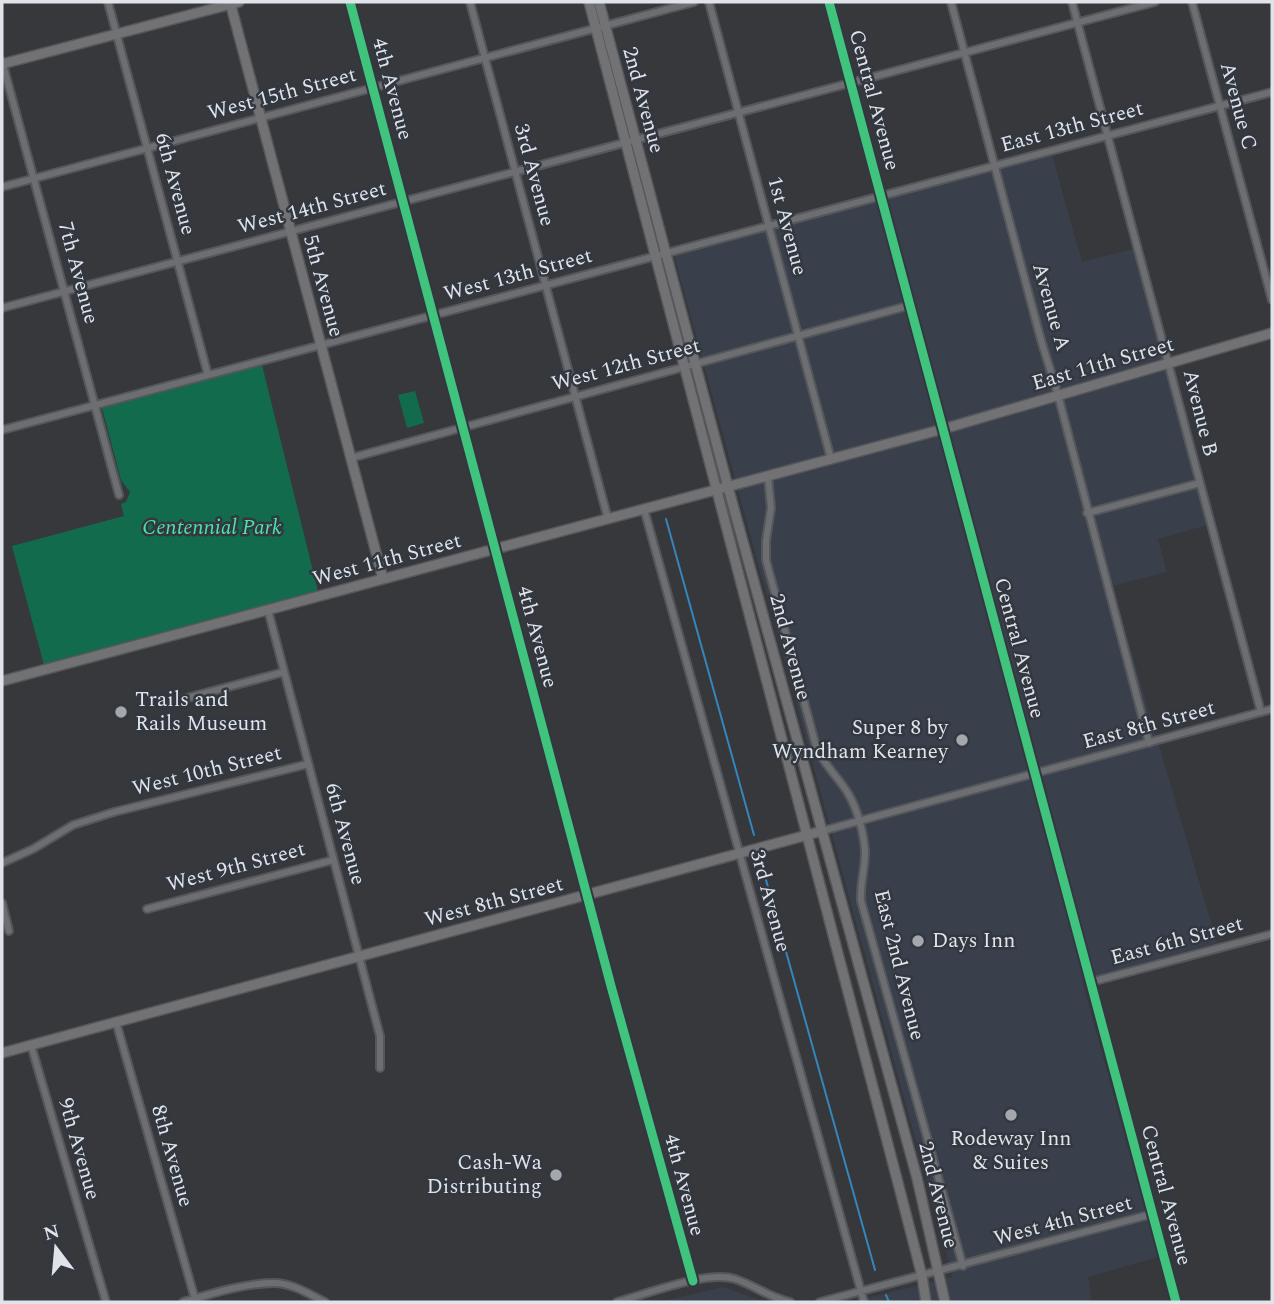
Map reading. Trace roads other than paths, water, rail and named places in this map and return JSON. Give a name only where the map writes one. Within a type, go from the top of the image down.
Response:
[{"type":"main road","name":"2nd Avenue","points":[[589,2],[601,27]]},
{"type":"main road","name":"2nd Avenue","points":[[599,2],[601,27],[661,255],[695,364],[917,1178],[945,1302]]},
{"type":"main road","name":"Central Avenue","points":[[829,2],[1177,1302]]},
{"type":"main road","points":[[2,63],[233,3]]},
{"type":"main road","name":"5th Avenue","points":[[233,3],[290,231],[383,579]]},
{"type":"main road","name":"2nd Avenue","points":[[661,255],[684,367],[922,1276],[926,1302]]},
{"type":"main road","name":"East 11th Street","points":[[943,429],[1272,333]]},
{"type":"main road","name":"West 11th Street","points":[[2,681],[943,429]]},
{"type":"main road","name":"West 8th Street","points":[[2,1053],[822,831]]},
{"type":"street","name":"6th Avenue","points":[[108,2],[208,375]]},
{"type":"street","name":"4th Avenue","points":[[350,2],[587,894],[693,1281]]},
{"type":"street","name":"3rd Avenue","points":[[470,2],[608,519]]},
{"type":"street","name":"West 15th Street","points":[[2,187],[694,2]]},
{"type":"street","name":"1st Avenue","points":[[709,2],[831,459]]},
{"type":"street","name":"Avenue A","points":[[951,2],[1149,743]]},
{"type":"street","name":"Avenue B","points":[[1072,2],[1261,712]]},
{"type":"street","name":"West 14th Street","points":[[2,308],[1155,2]]},
{"type":"street","name":"Avenue C","points":[[1192,2],[1272,300]]},
{"type":"street","name":"7th Avenue","points":[[2,63],[119,495]]},
{"type":"street","name":"East 13th Street","points":[[882,196],[1272,92]]},
{"type":"street","name":"West 13th Street","points":[[2,430],[882,196]]},
{"type":"street","name":"West 12th Street","points":[[351,458],[911,305]]},
{"type":"street","name":"East 2nd Avenue","points":[[768,476],[771,508],[766,541],[769,571],[816,746],[828,769],[850,796],[859,821],[865,855],[861,901],[962,1266]]},
{"type":"street","points":[[1087,513],[1200,483]]},
{"type":"street","name":"3rd Avenue","points":[[644,509],[864,1302]]},
{"type":"street","name":"6th Avenue","points":[[268,610],[380,1036],[380,1068]]},
{"type":"street","points":[[183,699],[284,672]]},
{"type":"street","name":"East 8th Street","points":[[1035,774],[1272,709]]},
{"type":"street","name":"West 10th Street","points":[[2,863],[33,849],[73,825],[114,812],[308,764]]},
{"type":"street","name":"West 8th Street","points":[[822,831],[1035,774]]},
{"type":"street","name":"West 9th Street","points":[[147,909],[333,860]]},
{"type":"street","points":[[2,903],[9,931]]},
{"type":"street","name":"East 6th Street","points":[[1091,982],[1272,934]]},
{"type":"street","name":"8th Avenue","points":[[116,1022],[195,1299]]},
{"type":"street","name":"9th Avenue","points":[[31,1045],[106,1302]]},
{"type":"street","name":"West 4th Street","points":[[820,1302],[1152,1214]]},
{"type":"street","points":[[617,1302],[719,1276],[733,1278],[776,1299],[790,1302]]},
{"type":"street","points":[[183,1302],[276,1283],[299,1288],[325,1302]]},
{"type":"waterway","points":[[666,519],[754,835]]},
{"type":"waterway","points":[[759,855],[875,1270]]},
{"type":"waterway","points":[[886,1295],[889,1302]]},
{"type":"place","name":"Trails and Rails Museum","points":[[121,712]]},
{"type":"place","name":"Super 8 by Wyndham Kearney","points":[[962,740]]},
{"type":"place","name":"Days Inn","points":[[918,941]]},
{"type":"place","name":"Rodeway Inn & Suites","points":[[1011,1115]]},
{"type":"place","name":"Cash-Wa Distributing","points":[[556,1175]]},
{"type":"park label","name":"Centennial Park","points":[[212,528]]}]
